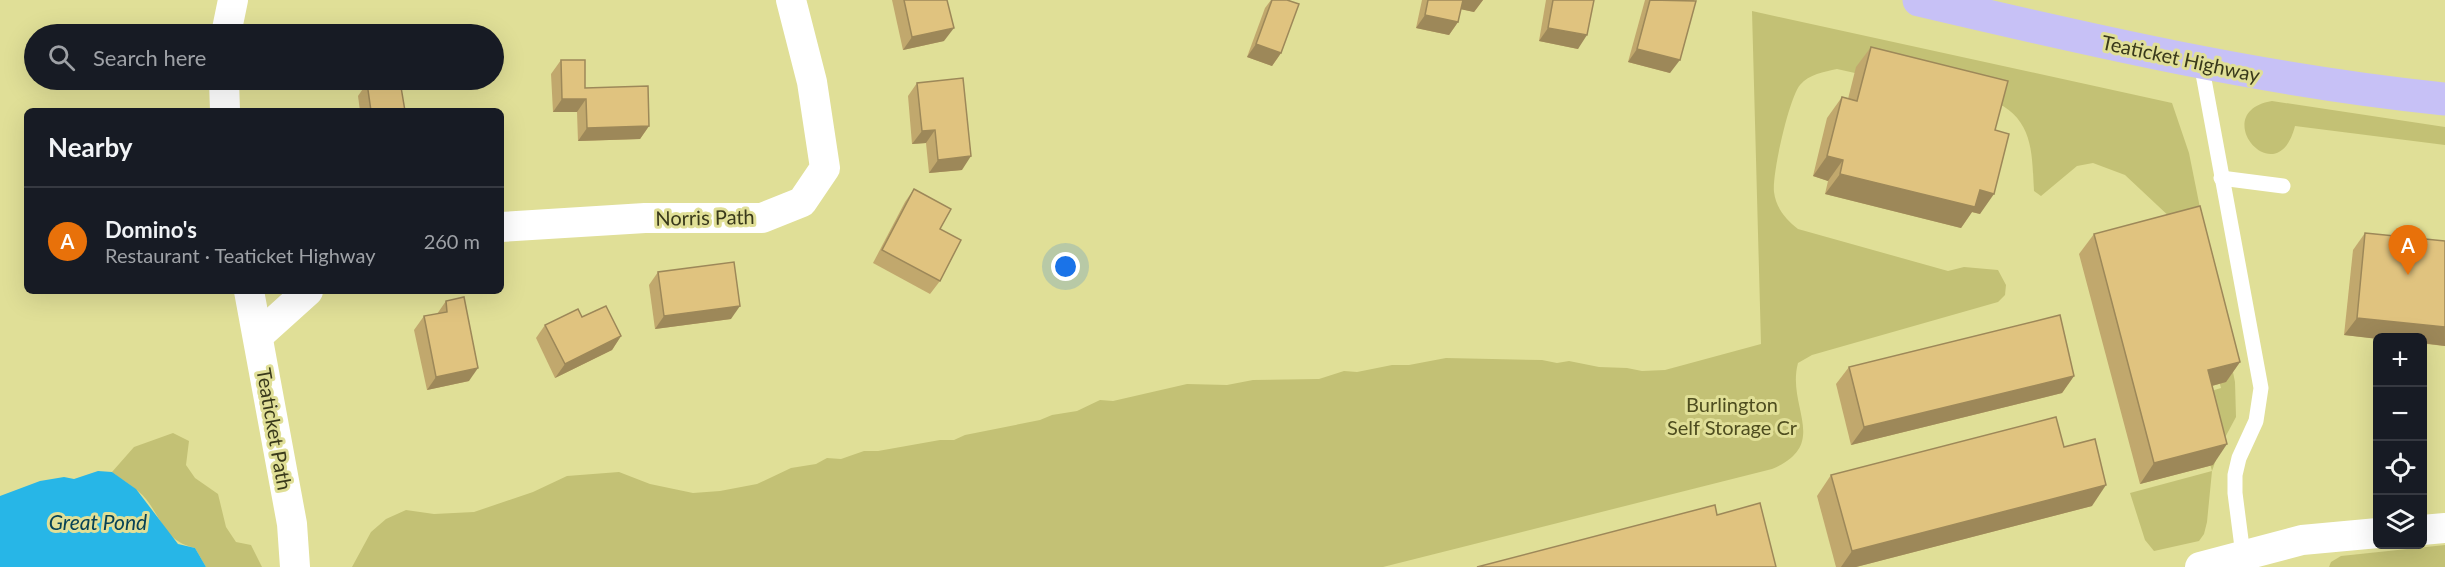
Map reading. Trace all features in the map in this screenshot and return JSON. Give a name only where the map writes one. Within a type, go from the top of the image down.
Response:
[{"type":"main road","name":"Teaticket Highway","points":[[1919,0],[2201,63],[2299,80],[2445,99]]},
{"type":"street","points":[[228,24],[233,0]]},
{"type":"street","name":"Norris Path","points":[[504,227],[645,218],[762,218],[802,202],[825,168],[812,82],[791,0]]},
{"type":"street","points":[[224,90],[225,108]]},
{"type":"street","name":"Teaticket Path","points":[[250,294],[292,524],[296,567]]},
{"type":"street","points":[[258,336],[305,294]]},
{"type":"street","points":[[2427,530],[2445,528]]},
{"type":"street","points":[[2200,567],[2302,540],[2373,533]]},
{"type":"lane","points":[[2201,63],[2261,388],[2256,421],[2239,458],[2235,475],[2243,555]]},
{"type":"lane","points":[[2221,178],[2283,186]]},
{"type":"green space","name":"Burlington Self Storage Cr","points":[[1752,11],[2172,103],[2189,153],[2235,382],[2236,417],[2221,445],[2212,471],[2192,397],[2221,388],[2180,229],[2173,220],[2125,175],[2093,163],[2077,166],[2041,196],[2034,191],[2031,155],[2026,133],[2021,123],[2003,106],[1837,69],[1817,74],[1804,81],[1791,105],[1782,137],[1774,183],[1775,198],[1782,213],[1798,229],[1948,271],[1964,267],[1998,270],[2006,285],[2005,295],[1998,302],[1812,355],[1798,363],[1797,395],[1803,423],[1803,436],[1799,448],[1790,459],[1772,469],[1383,567],[352,567],[371,532],[386,519],[406,510],[434,514],[474,512],[533,492],[567,476],[619,472],[650,484],[693,493],[720,491],[757,484],[791,468],[816,464],[827,458],[841,459],[864,451],[954,440],[965,435],[1077,411],[1100,400],[1113,401],[1187,384],[1227,385],[1253,380],[1319,379],[1344,371],[1357,372],[1446,358],[1542,360],[1557,363],[1569,361],[1599,367],[1642,371],[1665,370],[1761,344]]},
{"type":"green space","points":[[2272,101],[2445,127],[2445,145],[2295,126],[2286,146],[2275,154],[2262,152],[2252,144],[2246,132],[2245,120],[2253,108]]},
{"type":"green space","points":[[173,433],[189,441],[186,465],[195,478],[218,494],[226,527],[236,542],[251,545],[262,567],[206,567],[195,548],[185,545],[171,535],[142,495],[112,472],[134,447]]},
{"type":"green space","points":[[2212,471],[2207,522],[2204,534],[2199,541],[2154,551],[2145,540],[2130,493]]},
{"type":"green space","points":[[2445,545],[2445,567],[2329,567],[2331,562],[2341,556],[2427,549],[2427,547]]},
{"type":"water","name":"Great Pond","points":[[98,471],[112,472],[136,489],[178,544],[195,548],[206,567],[0,567],[0,496],[40,481],[64,477],[74,479]]},
{"type":"building","points":[[904,0],[947,0],[954,28],[912,37]]},
{"type":"building","points":[[1272,0],[1287,0],[1299,4],[1281,53],[1256,44]]},
{"type":"building","points":[[1428,0],[1463,0],[1458,22],[1425,15]]},
{"type":"building","points":[[1553,0],[1594,0],[1587,35],[1548,28]]},
{"type":"building","points":[[1650,0],[1696,1],[1680,60],[1637,49]]},
{"type":"building","points":[[1871,47],[2008,81],[1995,130],[2009,134],[1994,194],[1980,190],[1975,207],[1840,174],[1843,160],[1827,156],[1842,97],[1857,101]]},
{"type":"building","points":[[561,60],[585,60],[585,88],[648,86],[649,126],[587,128],[586,99],[562,99]]},
{"type":"building","points":[[963,78],[971,156],[938,160],[935,130],[922,131],[917,83]]},
{"type":"building","points":[[368,90],[402,90],[404,108],[371,108]]},
{"type":"building","points":[[914,189],[951,209],[940,229],[961,240],[940,281],[882,250]]},
{"type":"building","points":[[2200,206],[2240,362],[2208,370],[2227,444],[2154,463],[2094,234]]},
{"type":"building","points":[[2365,233],[2445,241],[2445,327],[2357,318]]},
{"type":"building","points":[[734,262],[740,306],[664,316],[658,272]]},
{"type":"building","points":[[464,297],[478,368],[436,377],[424,316],[447,312],[446,301]]},
{"type":"building","points":[[606,306],[621,336],[565,364],[545,325],[578,309],[582,317]]},
{"type":"building","points":[[2060,315],[2074,376],[1864,427],[1849,367]]},
{"type":"building","points":[[2056,417],[2064,447],[2095,439],[2106,485],[1852,551],[1831,475]]},
{"type":"building","points":[[1760,503],[1776,567],[1477,567],[1715,505],[1717,515]]},
{"type":"place","name":"Domino's","points":[[2408,275]]}]
